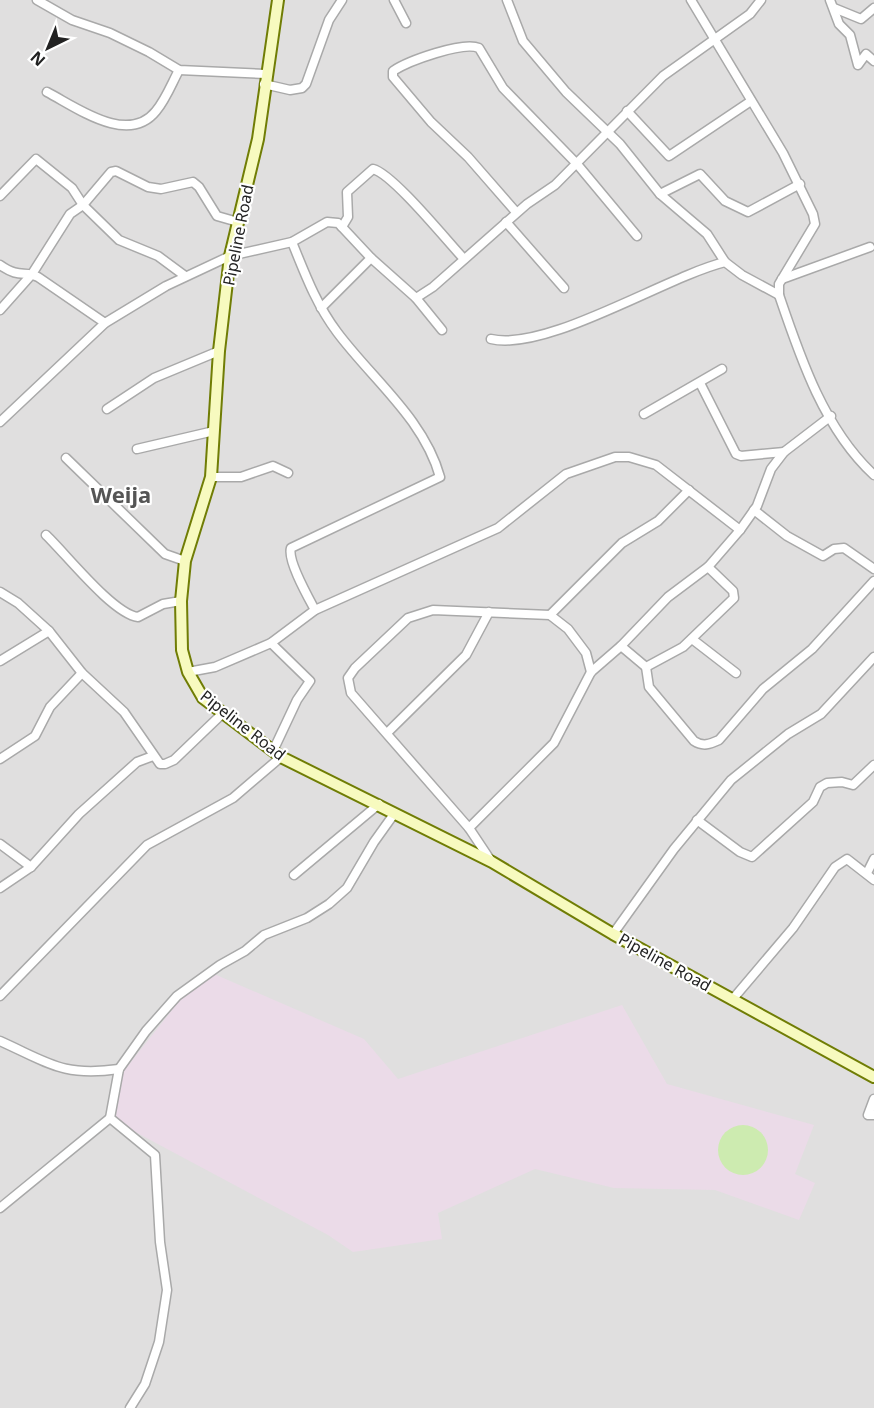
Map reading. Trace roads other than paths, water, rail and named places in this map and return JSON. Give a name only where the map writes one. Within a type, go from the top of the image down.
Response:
[{"type":"street","points":[[37,0],[72,20],[130,43],[179,70],[265,79],[290,90],[302,88],[329,20],[342,0]]},
{"type":"street","name":"Pipeline Road","points":[[278,0],[258,139],[230,256],[219,351],[211,477],[185,561],[181,601],[182,650],[188,672],[204,699],[277,754],[492,862],[613,934],[874,1077]]},
{"type":"street","points":[[394,0],[406,23]]},
{"type":"street","points":[[507,0],[523,40],[566,92],[608,133],[660,194],[696,222],[714,242],[725,262],[742,275],[778,295]]},
{"type":"street","points":[[691,0],[800,184],[814,224],[782,279],[778,295],[804,366],[856,457],[874,476]]},
{"type":"street","points":[[416,298],[516,212],[555,185],[663,76],[750,14],[761,0]]},
{"type":"street","points":[[832,4],[861,19],[874,8]]},
{"type":"street","points":[[832,4],[839,24],[850,35],[858,65],[866,54],[874,61]]},
{"type":"street","points":[[516,212],[468,157],[431,122],[414,99],[393,77],[393,71],[414,59],[467,46],[478,48],[503,88],[577,164],[638,236]]},
{"type":"street","points":[[47,92],[108,122],[130,125],[149,118],[158,110],[179,70]]},
{"type":"street","points":[[627,111],[669,156],[752,101]]},
{"type":"street","points":[[0,196],[36,159],[72,188],[83,205],[119,240],[158,256],[185,276]]},
{"type":"street","points":[[342,227],[348,217],[347,192],[373,169],[377,170],[396,186],[464,259]]},
{"type":"street","points":[[0,310],[32,274],[70,214],[83,205],[111,172],[116,171],[148,187],[161,189],[193,182],[199,187],[210,209],[217,216],[238,222]]},
{"type":"street","points":[[660,194],[700,174],[725,201],[748,212],[800,184]]},
{"type":"street","points":[[0,422],[105,323],[185,276],[230,256],[292,242],[327,222],[338,223],[371,258],[416,298],[442,330]]},
{"type":"street","points":[[506,222],[564,288]]},
{"type":"street","points":[[292,242],[312,293],[321,308],[336,331],[382,383],[417,428],[440,477],[291,548],[291,558],[315,610]]},
{"type":"street","points":[[782,279],[870,247]]},
{"type":"street","points":[[321,308],[371,258]]},
{"type":"street","points":[[491,339],[515,342],[570,325],[725,262]]},
{"type":"street","points":[[0,266],[18,275],[32,274],[105,323]]},
{"type":"street","points":[[107,409],[154,378],[219,351]]},
{"type":"street","points":[[644,414],[661,402],[700,383],[722,369]]},
{"type":"street","points":[[700,383],[736,454],[741,456],[784,452]]},
{"type":"street","points":[[469,828],[554,743],[591,672],[621,646],[668,597],[708,567],[740,530],[754,510],[771,469],[784,452],[831,416]]},
{"type":"street","points":[[137,449],[214,431]]},
{"type":"street","points":[[188,672],[226,663],[271,643],[315,610],[498,528],[566,474],[615,457],[629,457],[656,465],[740,530]]},
{"type":"street","points":[[66,458],[165,554],[185,561]]},
{"type":"street","points":[[211,477],[241,477],[273,466],[288,473]]},
{"type":"street","points":[[550,615],[622,543],[658,520],[688,490]]},
{"type":"street","points":[[754,510],[808,549],[824,556],[834,549],[844,548],[874,569]]},
{"type":"street","points":[[46,535],[103,594],[129,615],[138,617],[155,607],[181,601]]},
{"type":"street","points":[[646,667],[692,639],[734,598],[733,591],[708,567]]},
{"type":"street","points":[[621,646],[646,667],[647,682],[654,694],[693,741],[699,745],[710,744],[719,740],[763,689],[832,629],[874,581]]},
{"type":"street","points":[[0,592],[18,603],[49,631],[82,673],[124,712],[160,764],[174,760],[223,712]]},
{"type":"street","points":[[492,862],[469,828],[351,693],[348,678],[355,668],[408,618],[433,610],[550,615],[568,629],[586,653],[591,672]]},
{"type":"street","points":[[387,733],[466,655],[489,612]]},
{"type":"street","points":[[0,661],[49,631]]},
{"type":"street","points":[[692,639],[736,673]]},
{"type":"street","points":[[0,996],[147,845],[234,798],[277,754],[297,700],[310,681],[271,643]]},
{"type":"street","points":[[613,934],[698,820],[737,774],[788,734],[821,714],[874,657]]},
{"type":"street","points":[[0,759],[34,736],[50,707],[82,673]]},
{"type":"street","points":[[0,888],[31,867],[79,814],[137,762],[153,756]]},
{"type":"street","points":[[698,820],[740,852],[752,857],[813,802],[820,787],[834,782],[853,785],[874,765]]},
{"type":"street","points":[[294,875],[379,804]]},
{"type":"street","points":[[0,1208],[110,1118],[119,1069],[146,1031],[177,996],[197,980],[245,951],[264,935],[307,918],[348,888],[374,842],[394,813]]},
{"type":"street","points":[[0,844],[31,867]]},
{"type":"street","points":[[732,999],[793,928],[835,867],[847,859],[874,880]]},
{"type":"street","points":[[867,873],[874,859]]},
{"type":"street","points":[[0,1041],[72,1072],[89,1073],[119,1069]]},
{"type":"street","points":[[874,1099],[868,1115],[874,1115]]},
{"type":"street","points":[[110,1118],[155,1155],[160,1242],[167,1290],[159,1342],[145,1384],[130,1408]]},
{"type":"district","name":"Weija","points":[[121,494]]}]
